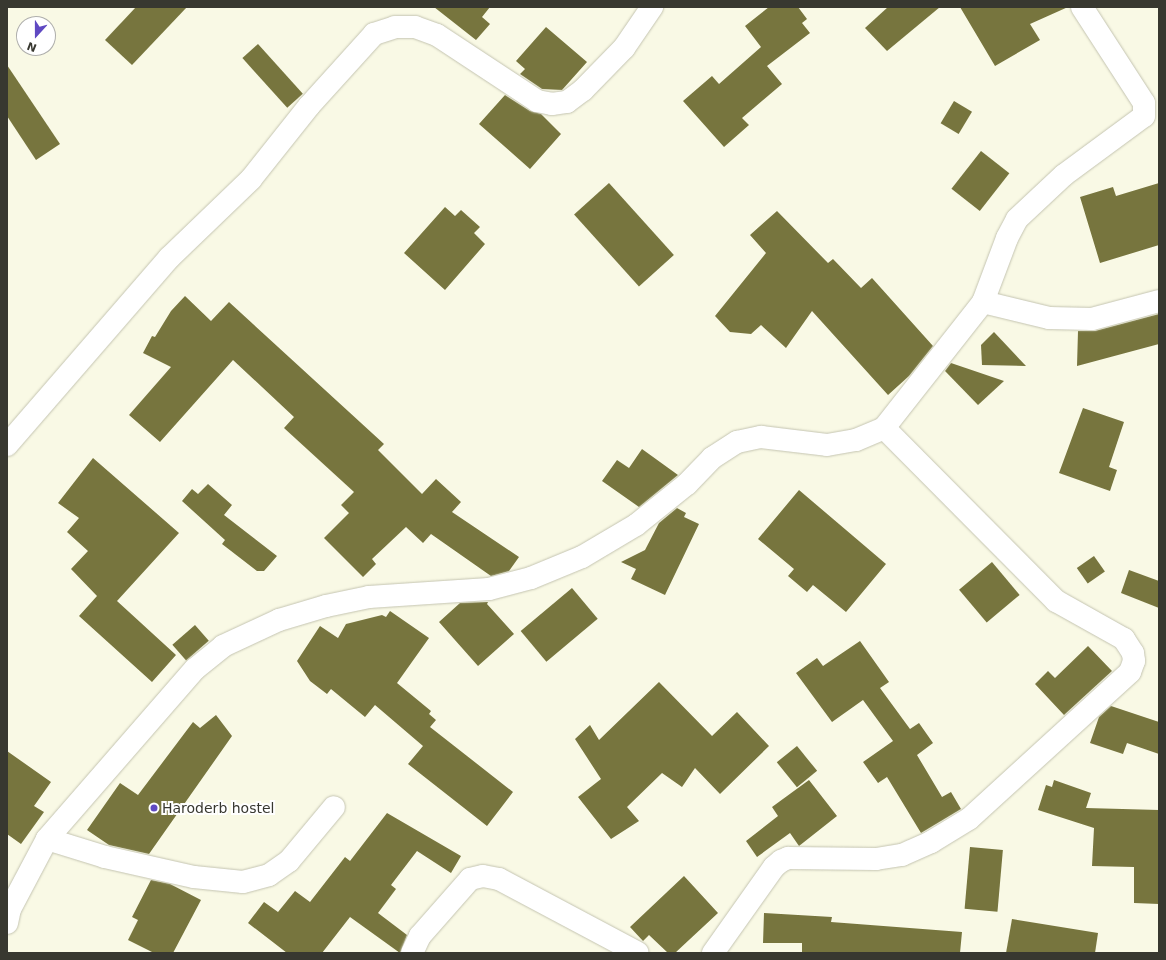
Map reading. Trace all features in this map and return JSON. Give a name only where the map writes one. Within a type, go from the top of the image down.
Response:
[{"type":"street","points":[[7,445],[170,258],[251,179],[309,106],[374,34],[395,27],[415,27],[437,35],[537,101],[552,104],[567,102],[583,90],[624,48],[652,7]]},
{"type":"street","points":[[8,913],[47,839],[195,669],[223,646],[279,620],[355,600],[489,589],[530,578],[582,557],[636,525],[687,484],[712,458],[737,442],[761,437],[826,445],[856,440],[884,428],[983,302],[1007,238],[1017,219],[1064,175],[1144,116],[1144,103],[1082,7]]},
{"type":"street","points":[[983,302],[1049,318],[1092,319],[1159,301]]},
{"type":"street","points":[[713,953],[774,866],[781,861],[788,858],[876,859],[902,856],[931,842],[969,819],[1130,672],[1134,662],[1132,653],[1124,639],[1056,601],[884,428]]},
{"type":"street","points":[[47,839],[105,857],[194,877],[243,882],[269,875],[289,861],[334,807]]},
{"type":"street","points":[[412,953],[420,936],[470,878],[483,876],[499,879],[638,953]]},
{"type":"building","points":[[136,7],[187,7],[132,65],[105,40]]},
{"type":"building","points":[[434,7],[490,7],[482,17],[490,24],[476,40]]},
{"type":"building","points":[[769,7],[798,7],[807,19],[802,23],[810,33],[767,66],[782,84],[742,118],[749,125],[724,147],[683,101],[712,76],[719,84],[761,47],[745,26]]},
{"type":"building","points":[[888,7],[940,7],[887,51],[865,28]]},
{"type":"building","points":[[960,7],[1068,7],[1030,24],[1040,40],[995,66]]},
{"type":"building","points":[[546,27],[587,62],[562,90],[542,89],[520,74],[525,69],[516,61]]},
{"type":"building","points":[[258,44],[303,94],[287,108],[242,58]]},
{"type":"building","points":[[7,65],[60,144],[36,160],[7,116]]},
{"type":"building","points":[[505,95],[530,111],[541,114],[561,134],[530,169],[479,124]]},
{"type":"building","points":[[954,101],[972,112],[959,134],[941,123]]},
{"type":"building","points":[[981,151],[1009,173],[980,211],[951,189]]},
{"type":"building","points":[[609,183],[674,255],[639,287],[574,214]]},
{"type":"building","points":[[1159,183],[1159,245],[1100,263],[1080,197],[1113,187],[1116,196]]},
{"type":"building","points":[[445,207],[455,216],[461,210],[480,227],[474,233],[485,244],[445,290],[404,253]]},
{"type":"building","points":[[777,211],[828,263],[833,259],[861,288],[872,278],[933,346],[909,376],[888,395],[812,311],[786,348],[761,325],[751,334],[730,332],[715,316],[766,253],[750,235]]},
{"type":"building","points":[[185,296],[211,321],[229,302],[384,444],[378,450],[422,494],[436,479],[461,502],[452,512],[519,557],[509,571],[491,576],[431,534],[423,543],[406,527],[372,559],[376,564],[363,577],[324,538],[349,513],[341,505],[354,492],[284,428],[294,417],[233,360],[160,442],[129,415],[171,367],[143,353],[152,336],[155,337],[171,311]]},
{"type":"building","points":[[1159,314],[1159,344],[1077,366],[1078,331],[1095,331]]},
{"type":"building","points":[[994,332],[1026,366],[982,365],[981,345]]},
{"type":"building","points":[[951,363],[1004,381],[978,405],[945,371]]},
{"type":"building","points":[[1083,408],[1124,422],[1109,467],[1117,470],[1110,491],[1059,473]]},
{"type":"building","points":[[642,449],[678,475],[639,507],[602,481],[617,460],[629,468]]},
{"type":"building","points":[[93,458],[179,533],[117,601],[176,655],[152,682],[79,616],[97,596],[71,569],[88,551],[67,532],[79,518],[58,503]]},
{"type":"building","points":[[208,484],[232,505],[224,515],[277,556],[264,571],[257,571],[222,544],[225,540],[182,501],[192,489],[198,494]]},
{"type":"building","points":[[799,490],[886,564],[846,612],[813,585],[807,592],[788,576],[794,569],[758,539]]},
{"type":"building","points":[[677,508],[686,513],[684,517],[699,524],[665,595],[631,579],[636,569],[621,562],[645,550],[659,523]]},
{"type":"building","points":[[1094,556],[1105,572],[1088,584],[1077,568]]},
{"type":"building","points":[[992,562],[1020,595],[987,623],[959,590]]},
{"type":"building","points":[[1129,570],[1159,581],[1159,608],[1121,593]]},
{"type":"building","points":[[572,588],[598,619],[546,662],[521,631]]},
{"type":"building","points":[[488,602],[487,604],[514,634],[478,666],[439,622],[460,603]]},
{"type":"building","points":[[390,611],[429,638],[397,683],[431,711],[429,714],[436,720],[430,727],[513,792],[487,826],[408,764],[423,746],[375,705],[365,717],[331,689],[327,694],[310,681],[297,661],[320,626],[338,638],[346,624],[382,615],[386,617]]},
{"type":"building","points":[[195,625],[209,641],[186,661],[172,645]]},
{"type":"building","points":[[860,641],[889,682],[880,688],[910,729],[919,723],[933,743],[917,755],[942,797],[951,792],[961,809],[921,833],[887,777],[878,783],[863,762],[893,741],[863,700],[832,722],[796,673],[817,658],[823,666]]},
{"type":"building","points":[[1088,646],[1112,671],[1064,715],[1035,684],[1048,671],[1055,678]]},
{"type":"building","points":[[659,682],[712,736],[737,712],[769,746],[720,794],[695,768],[682,787],[662,773],[627,807],[639,821],[611,839],[578,797],[601,779],[575,739],[590,725],[599,740]]},
{"type":"building","points":[[1111,706],[1159,722],[1159,754],[1127,743],[1123,754],[1090,743],[1099,717]]},
{"type":"building","points":[[216,715],[232,736],[149,854],[109,845],[87,830],[120,783],[138,795],[193,722],[200,728]]},
{"type":"building","points":[[797,746],[817,771],[797,787],[777,762]]},
{"type":"building","points":[[7,751],[51,782],[34,806],[44,812],[21,844],[7,834]]},
{"type":"building","points":[[809,780],[837,816],[799,846],[790,833],[757,857],[746,841],[778,816],[772,807]]},
{"type":"building","points":[[1054,780],[1091,793],[1086,808],[1159,810],[1159,904],[1134,903],[1134,867],[1092,866],[1094,828],[1038,810],[1046,785],[1052,787]]},
{"type":"building","points":[[387,813],[461,856],[451,873],[417,851],[391,885],[396,889],[378,913],[407,935],[400,953],[350,917],[322,953],[287,953],[248,923],[264,902],[278,912],[295,891],[310,902],[345,857],[350,861]]},
{"type":"building","points":[[970,847],[1003,850],[997,912],[965,909]]},
{"type":"building","points":[[684,876],[718,913],[675,953],[668,953],[649,935],[643,941],[630,927]]},
{"type":"building","points":[[151,880],[170,884],[201,900],[173,953],[154,953],[128,940],[138,920],[132,917]]},
{"type":"building","points":[[764,913],[832,917],[831,922],[962,932],[960,953],[802,953],[802,943],[763,943]]},
{"type":"building","points":[[1012,919],[1098,933],[1095,953],[1006,953]]},
{"type":"place","name":"Haroderb hostel","points":[[154,808]]}]
